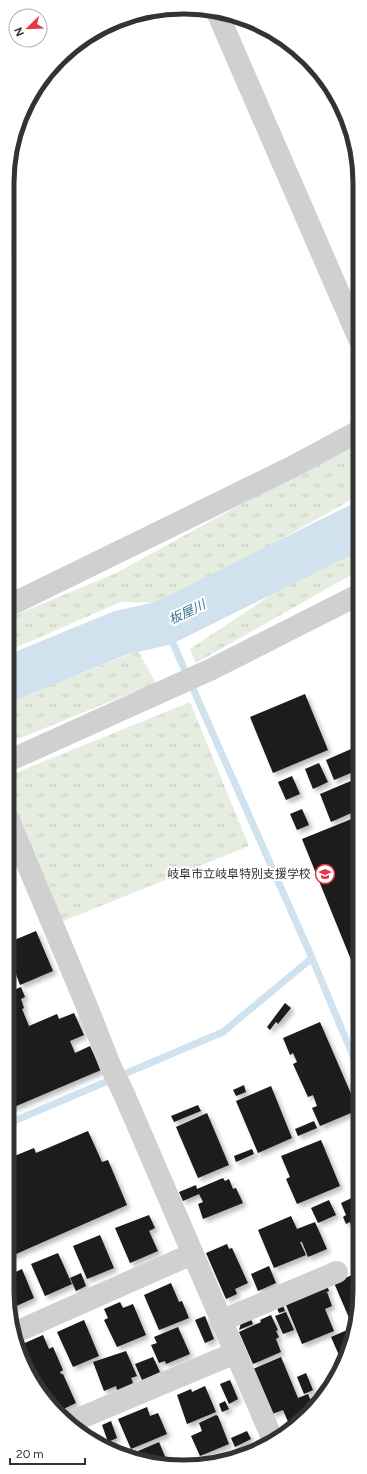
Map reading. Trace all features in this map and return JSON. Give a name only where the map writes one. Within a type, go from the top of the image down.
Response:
[{"type":"street","points":[[219,18],[353,327]]},
{"type":"street","points":[[14,603],[292,467],[353,434]]},
{"type":"street","points":[[14,758],[212,669],[353,598]]},
{"type":"street","points":[[14,832],[110,1065],[124,1094],[271,1435]]},
{"type":"street","points":[[19,1331],[192,1254]]},
{"type":"street","points":[[221,1321],[337,1272]]},
{"type":"street","points":[[74,1420],[235,1354]]},
{"type":"green space","points":[[353,440],[353,499],[351,500],[167,603],[121,602],[14,648],[14,616],[116,573],[262,493]]},
{"type":"green space","points":[[353,540],[353,574],[196,663],[190,649]]},
{"type":"green space","points":[[138,651],[156,683],[14,741],[14,700]]},
{"type":"green space","points":[[190,702],[249,846],[61,922],[14,806],[14,774]]},
{"type":"building","points":[[305,694],[328,750],[273,773],[250,717]]},
{"type":"building","points":[[353,748],[353,772],[334,780],[326,760]]},
{"type":"building","points":[[319,763],[328,782],[313,789],[305,769]]},
{"type":"building","points":[[292,776],[300,794],[286,800],[278,782]]},
{"type":"building","points":[[353,780],[353,812],[331,822],[320,794]]},
{"type":"building","points":[[302,809],[309,825],[297,830],[290,814]]},
{"type":"building","points":[[353,818],[353,965],[302,839]]},
{"type":"building","points":[[36,931],[53,971],[20,985],[14,969],[14,940]]},
{"type":"building","points":[[21,987],[25,997],[21,999],[24,1008],[22,1009],[29,1026],[57,1014],[59,1019],[74,1013],[84,1035],[70,1041],[75,1053],[90,1046],[101,1070],[14,1107],[14,990]]},
{"type":"building","points":[[285,1003],[291,1008],[278,1024],[276,1022],[270,1030],[267,1027]]},
{"type":"building","points":[[320,1022],[353,1098],[353,1112],[320,1126],[312,1108],[317,1106],[313,1095],[308,1097],[293,1064],[297,1062],[293,1053],[290,1055],[283,1038]]},
{"type":"building","points":[[244,1085],[246,1092],[236,1096],[233,1090]]},
{"type":"building","points":[[271,1086],[292,1138],[258,1153],[236,1101]]},
{"type":"building","points":[[198,1105],[201,1111],[174,1122],[171,1116]]},
{"type":"building","points":[[207,1113],[229,1165],[198,1178],[176,1127]]},
{"type":"building","points":[[314,1121],[317,1128],[298,1136],[295,1129]]},
{"type":"building","points":[[88,1131],[102,1162],[108,1160],[127,1205],[14,1255],[14,1156],[34,1148],[36,1153]]},
{"type":"building","points":[[321,1140],[340,1186],[297,1204],[286,1179],[290,1177],[281,1156]]},
{"type":"building","points":[[252,1149],[254,1154],[236,1162],[234,1156]]},
{"type":"building","points":[[223,1178],[225,1181],[229,1179],[233,1189],[236,1188],[243,1203],[203,1219],[198,1204],[203,1202],[199,1194],[183,1201],[179,1192],[196,1185],[197,1189]]},
{"type":"building","points":[[353,1197],[353,1230],[350,1222],[346,1224],[343,1217],[346,1215],[341,1203]]},
{"type":"building","points":[[329,1200],[336,1215],[318,1223],[311,1208]]},
{"type":"building","points":[[149,1215],[155,1228],[149,1231],[158,1251],[130,1263],[115,1228]]},
{"type":"building","points":[[291,1216],[297,1229],[315,1222],[327,1249],[308,1257],[302,1242],[300,1242],[306,1255],[274,1268],[258,1230]]},
{"type":"building","points":[[100,1235],[114,1268],[87,1279],[73,1246]]},
{"type":"building","points":[[227,1244],[229,1249],[232,1248],[248,1283],[235,1289],[237,1294],[226,1299],[206,1253]]},
{"type":"building","points":[[58,1253],[72,1284],[45,1296],[31,1264]]},
{"type":"building","points":[[269,1266],[276,1283],[258,1291],[251,1274]]},
{"type":"building","points":[[22,1269],[34,1298],[14,1307],[14,1302],[14,1273]]},
{"type":"building","points":[[353,1271],[353,1302],[350,1320],[334,1283],[352,1275],[351,1272]]},
{"type":"building","points":[[81,1273],[86,1286],[76,1291],[70,1278]]},
{"type":"building","points":[[171,1283],[179,1302],[182,1301],[189,1318],[159,1330],[144,1295]]},
{"type":"building","points":[[327,1285],[329,1291],[316,1296],[327,1292],[332,1306],[325,1309],[334,1331],[302,1344],[286,1305]]},
{"type":"building","points":[[120,1302],[123,1308],[133,1304],[146,1335],[117,1347],[104,1320],[108,1318],[104,1309]]},
{"type":"building","points":[[282,1303],[285,1311],[279,1313],[276,1305]]},
{"type":"building","points":[[286,1312],[294,1330],[283,1334],[275,1316]]},
{"type":"building","points":[[271,1315],[278,1330],[276,1331],[279,1337],[276,1339],[281,1352],[253,1364],[239,1332],[261,1322],[260,1320]]},
{"type":"building","points":[[205,1316],[214,1339],[205,1343],[195,1320]]},
{"type":"building","points":[[250,1317],[253,1324],[239,1330],[242,1320]]},
{"type":"building","points":[[84,1320],[99,1356],[73,1367],[57,1332]]},
{"type":"building","points":[[178,1327],[190,1354],[166,1364],[165,1361],[159,1363],[151,1345],[157,1343],[154,1337]]},
{"type":"building","points":[[348,1329],[339,1356],[331,1337]]},
{"type":"building","points":[[43,1335],[49,1349],[53,1347],[63,1370],[60,1372],[63,1374],[76,1403],[63,1409],[56,1402],[49,1394],[31,1365],[23,1344]]},
{"type":"building","points":[[126,1351],[137,1376],[131,1378],[133,1383],[117,1390],[116,1386],[104,1391],[93,1362]]},
{"type":"building","points":[[153,1357],[160,1372],[142,1380],[135,1364]]},
{"type":"building","points":[[281,1357],[298,1398],[308,1394],[311,1402],[289,1423],[283,1410],[272,1414],[253,1369]]},
{"type":"building","points":[[306,1373],[313,1390],[304,1394],[297,1377]]},
{"type":"building","points":[[230,1380],[238,1399],[229,1404],[220,1384]]},
{"type":"building","points":[[205,1386],[216,1412],[187,1424],[177,1395],[191,1389],[192,1392]]},
{"type":"building","points":[[225,1401],[229,1409],[222,1412],[219,1404]]},
{"type":"building","points":[[147,1407],[150,1416],[158,1413],[167,1434],[131,1449],[118,1419]]},
{"type":"building","points":[[216,1415],[218,1416],[229,1444],[200,1456],[191,1436],[202,1431],[199,1423]]},
{"type":"building","points":[[111,1421],[117,1438],[108,1442],[102,1425]]},
{"type":"building","points":[[247,1431],[251,1439],[235,1447],[231,1438]]},
{"type":"building","points":[[159,1442],[166,1459],[150,1457],[135,1453]]},
{"type":"waterway","name":"板屋川","points":[[14,677],[120,633],[164,623],[353,528]]},
{"type":"waterway","points":[[14,1121],[223,1032],[312,958],[164,623]]},
{"type":"waterway","points":[[312,958],[353,1056]]},
{"type":"place","name":"岐阜市立岐阜特別支援学校","points":[[325,874]]}]
